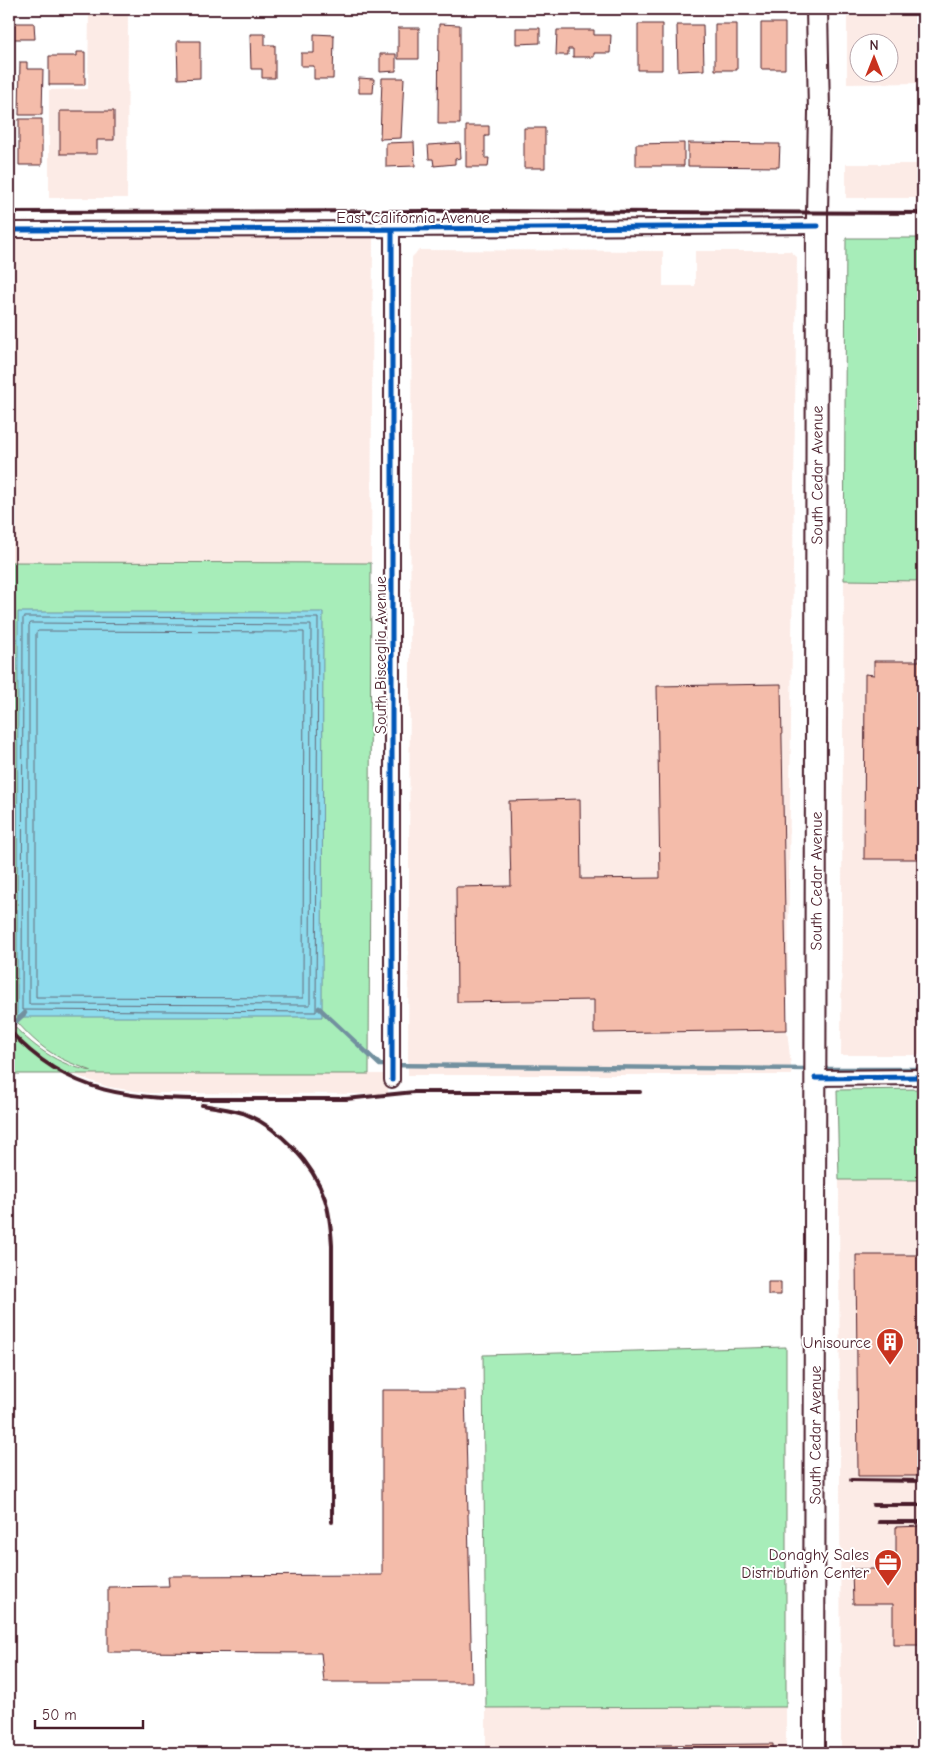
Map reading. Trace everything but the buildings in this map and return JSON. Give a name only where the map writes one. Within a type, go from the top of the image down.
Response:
[{"type":"main road","name":"South Cedar Avenue","points":[[814,1753],[819,112],[817,9]]},
{"type":"street","name":"East California Avenue","points":[[9,230],[392,230],[818,226]]},
{"type":"street","name":"South Bisceglia Avenue","points":[[392,230],[392,1080]]},
{"type":"street","points":[[815,1078],[923,1078]]},
{"type":"shaded area","points":[[847,9],[923,9],[923,83],[847,84]]},
{"type":"shaded area","points":[[89,12],[128,12],[127,198],[49,198],[49,90],[88,89]]},
{"type":"shaded area","points":[[846,164],[923,164],[923,198],[846,198]]},
{"type":"shaded area","points":[[9,237],[373,237],[371,563],[9,562]]},
{"type":"shaded area","points":[[419,250],[663,251],[663,286],[695,286],[695,251],[790,251],[797,257],[787,1030],[792,1075],[408,1075],[412,257]]},
{"type":"shaded area","points":[[844,580],[923,581],[923,1055],[841,1055]]},
{"type":"shaded area","points":[[72,1074],[388,1074],[388,1094],[149,1093],[108,1087]]},
{"type":"shaded area","points":[[839,1180],[923,1180],[923,1753],[841,1753]]},
{"type":"shaded area","points":[[786,1707],[786,1753],[486,1753],[486,1708]]},
{"type":"green space","points":[[846,238],[923,238],[923,581],[844,580]]},
{"type":"green space","points":[[9,562],[371,563],[369,1074],[9,1074],[9,1021],[26,1038],[46,1053],[68,1064],[92,1071],[54,1055],[27,1032],[9,1012]]},
{"type":"green space","points":[[923,1089],[923,1180],[839,1180],[837,1090]]},
{"type":"green space","points":[[786,1347],[786,1707],[486,1708],[483,1355]]},
{"type":"water","points":[[18,612],[323,612],[322,1017],[17,1017]]},
{"type":"waterway","points":[[319,1008],[380,1065],[809,1069]]},
{"type":"waterway","points":[[9,1028],[25,1013]]},
{"type":"waterway","points":[[820,1069],[923,1069]]},
{"type":"railway","points":[[9,212],[923,213]]},
{"type":"railway","points":[[9,1030],[32,1052],[55,1069],[79,1081],[105,1090],[158,1098],[346,1099],[414,1092],[640,1092]]},
{"type":"railway","points":[[202,1105],[243,1113],[269,1127],[282,1137],[303,1160],[320,1186],[325,1199],[332,1245],[332,1522]]},
{"type":"railway","points":[[851,1480],[923,1481]]},
{"type":"railway","points":[[873,1505],[923,1505]]},
{"type":"railway","points":[[879,1522],[923,1522]]},
{"type":"cycle path","points":[[9,230],[818,226]]},
{"type":"cycle path","points":[[392,229],[392,1080]]},
{"type":"cycle path","points":[[815,1078],[923,1077]]},
{"type":"place","name":"Unisource","points":[[890,1366]]},
{"type":"place","name":"Donaghy Sales Distribution Center","points":[[888,1587]]}]
